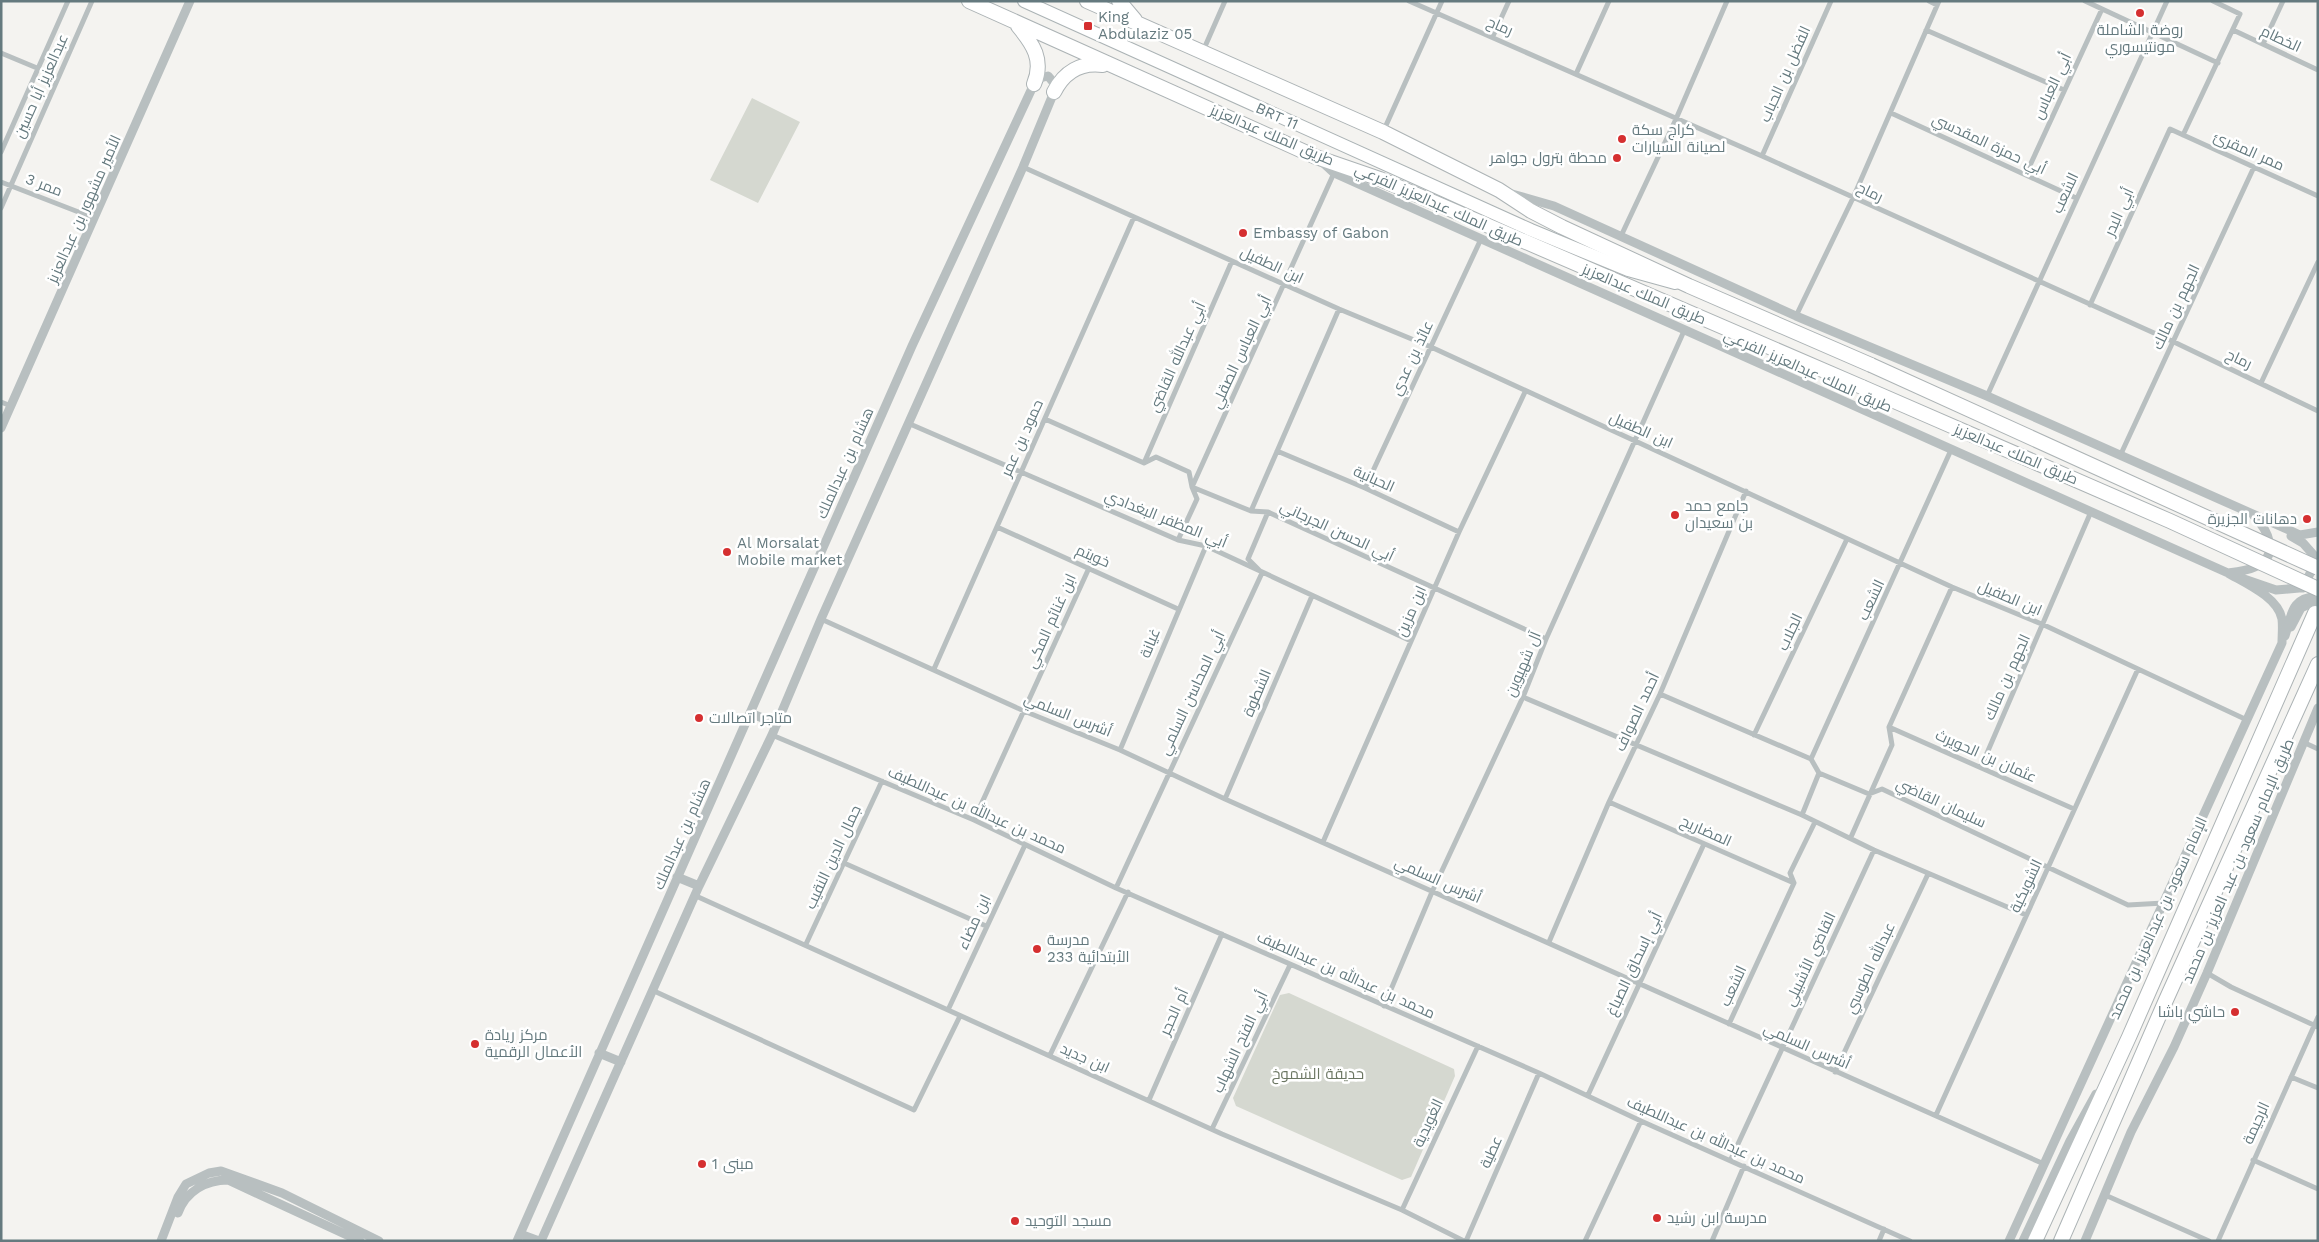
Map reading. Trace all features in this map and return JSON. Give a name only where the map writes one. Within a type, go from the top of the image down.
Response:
[{"type":"main road","name":"طريق الملك عبدالعزيز","points":[[969,1],[1316,157],[1380,178],[2170,521],[2313,588]]},
{"type":"main road","name":"BRT 11","points":[[1024,1],[1531,230],[1628,270],[1688,286]]},
{"type":"main road","name":"طريق الملك عبدالعزيز","points":[[1087,1],[1383,132],[1499,190],[1531,212],[1688,286],[1871,365],[2318,568]]},
{"type":"main road","points":[[1119,1],[1137,22]]},
{"type":"main road","points":[[1014,22],[1035,48],[1038,66],[1034,84]]},
{"type":"main road","points":[[1054,92],[1067,75],[1079,67],[1092,63],[1114,66]]},
{"type":"main road","name":"BRT 11","points":[[1531,230],[1552,243],[1609,269],[1622,280],[1625,286]]},
{"type":"main road","name":"الإمام سعود بن عبدالعزيز بن محمد","points":[[2035,1241],[2128,1037],[2316,608]]},
{"type":"main road","points":[[2061,1241],[2166,1000],[2318,664]]},
{"type":"main road","points":[[2072,1241],[2101,1151]]},
{"type":"street","name":"عبدالعزيز أبا حسين","points":[[1,152],[68,1]]},
{"type":"street","name":"عبدالعزيز أبا حسين","points":[[2,206],[92,1]]},
{"type":"street","name":"الأمير مشهور بن عبدالعزيز","points":[[2,425],[95,219],[190,1]]},
{"type":"street","points":[[1203,51],[1225,1]]},
{"type":"street","name":"رماح","points":[[1409,1],[1493,36],[1762,156],[2037,282],[2174,342],[2318,411]]},
{"type":"street","points":[[1383,132],[1442,1]]},
{"type":"street","points":[[1493,36],[1509,1]]},
{"type":"street","points":[[1576,74],[1609,1]]},
{"type":"street","points":[[1621,236],[1676,119],[1727,1]]},
{"type":"street","name":"الفضل بن الحباب","points":[[1762,156],[1831,1]]},
{"type":"street","points":[[1796,316],[1853,198],[1938,3],[1928,1]]},
{"type":"street","points":[[2085,1],[2152,34],[2218,63]]},
{"type":"street","name":"الشعب","points":[[1987,396],[2037,282],[2167,1]]},
{"type":"street","points":[[2263,44],[2283,1]]},
{"type":"street","points":[[2183,135],[2240,14],[2215,2]]},
{"type":"street","name":"أبي العباس","points":[[2026,174],[2102,9]]},
{"type":"street","points":[[1926,30],[2064,90]]},
{"type":"street","name":"الخطام","points":[[2233,30],[2318,70]]},
{"type":"street","points":[[1,53],[37,68]]},
{"type":"street","points":[[519,1237],[540,1241],[654,991],[699,886],[777,724],[821,619],[910,424],[1054,92],[1054,83],[1048,76],[1040,78],[1034,84]]},
{"type":"street","name":"هشام بن عبدالملك","points":[[519,1237],[912,346],[1034,84]]},
{"type":"street","name":"أبي حمزة المقدسي","points":[[1891,113],[2076,198]]},
{"type":"street","name":"ممر المقرئ","points":[[2170,129],[2318,196]]},
{"type":"street","name":"أبي البدر","points":[[2090,305],[2170,129]]},
{"type":"street","name":"طريق الملك عبدالعزيز الفرعي","points":[[1316,157],[1334,173],[2090,514],[2228,573],[2264,596]]},
{"type":"street","name":"ابن الطفيل","points":[[1023,167],[1338,309],[1431,347],[1525,392],[1746,491],[1952,587],[2044,625],[2247,720]]},
{"type":"street","name":"الجهم بن مالك","points":[[2120,456],[2254,167]]},
{"type":"street","name":"أبي العباس الصقلي","points":[[1178,540],[1197,499],[1192,487],[1285,285],[1334,173]]},
{"type":"street","name":"ممر 3","points":[[1,182],[95,219]]},
{"type":"street","points":[[1499,190],[1554,206],[1796,316],[1987,396],[2300,535],[2318,532]]},
{"type":"street","name":"حمود بن عمر","points":[[934,669],[1134,217]]},
{"type":"street","name":"عائذ بن عدي","points":[[1365,488],[1481,239]]},
{"type":"street","name":"أبي عبدالله القاضي","points":[[1144,464],[1232,260]]},
{"type":"street","points":[[2261,383],[2318,262]]},
{"type":"street","points":[[1251,511],[1338,309]]},
{"type":"street","name":"آل شهيوين","points":[[1384,1006],[1432,892],[1523,697],[1546,640],[1684,331]]},
{"type":"street","name":"ابن مزين","points":[[1323,842],[1459,532],[1525,392]]},
{"type":"street","points":[[1,402],[11,406]]},
{"type":"street","points":[[1045,419],[1144,464],[1156,457],[1189,472],[1192,487]]},
{"type":"street","name":"أبي المظفر البغدادي","points":[[910,424],[1178,540],[1206,546],[1411,641]]},
{"type":"street","name":"الشعب","points":[[1811,759],[1902,563],[1904,551],[1951,450]]},
{"type":"street","name":"الحبانية","points":[[1277,451],[1365,488],[1459,532]]},
{"type":"street","name":"أبي الحسن الجرجاني","points":[[1192,487],[1251,511],[1268,512],[1546,640]]},
{"type":"street","name":"أحمد الصواف","points":[[1549,942],[1609,802],[1660,694],[1746,491]]},
{"type":"street","points":[[1262,573],[1248,559],[1268,512]]},
{"type":"street","points":[[2250,512],[2303,543],[2318,560],[2313,588],[2294,606],[2282,643]]},
{"type":"street","points":[[2228,573],[2257,567],[2269,553],[2272,546],[2264,526],[2250,512]]},
{"type":"street","name":"الجهم بن مالك","points":[[1981,768],[2044,625],[2090,514]]},
{"type":"street","name":"خويتم","points":[[997,527],[1178,609]]},
{"type":"street","name":"الجلاب","points":[[1754,735],[1847,538]]},
{"type":"street","name":"غيانة","points":[[1120,750],[1206,546]]},
{"type":"street","name":"ابن غنائم المكي","points":[[974,820],[1089,568]]},
{"type":"street","name":"أبي المحاسن السلمي","points":[[1116,888],[1168,772],[1262,573]]},
{"type":"street","points":[[2228,573],[2276,590],[2313,588]]},
{"type":"street","points":[[1851,837],[1892,745],[1889,727],[1952,587]]},
{"type":"street","name":"الشطوة","points":[[1225,799],[1312,596]]},
{"type":"street","name":"الإمام سعود بن عبدالعزيز بن محمد","points":[[2009,1241],[2282,643],[2282,618],[2277,608],[2264,596]]},
{"type":"street","points":[[2294,606],[2305,597],[2318,596]]},
{"type":"street","points":[[2282,643],[2301,608],[2314,602],[2316,608]]},
{"type":"street","name":"أشرس السلمي","points":[[821,619],[1024,711],[1120,750],[1432,892],[1549,942],[1782,1049],[2044,1164]]},
{"type":"street","name":"الشويكية","points":[[1936,1115],[2138,669]]},
{"type":"street","points":[[1660,694],[1811,759],[1819,773],[1802,815]]},
{"type":"street","points":[[1523,697],[1802,815],[1851,837],[1874,850],[2026,915]]},
{"type":"street","name":"طريق الإمام سعود بن عبد العزيز بن محمد","points":[[2085,1241],[2132,1132],[2174,1047],[2207,973],[2302,742],[2318,708]]},
{"type":"street","points":[[750,713],[777,724]]},
{"type":"street","name":"عثمان بن الحويرث","points":[[1889,727],[2074,809]]},
{"type":"street","name":"محمد بن عبدالله بن عبداللطيف","points":[[772,735],[974,820],[1116,888],[1539,1073],[1640,1121],[1910,1241]]},
{"type":"street","points":[[2302,742],[2318,749]]},
{"type":"street","name":"سليمان القاضي","points":[[1819,773],[1869,794],[1882,789],[2128,904],[2164,904]]},
{"type":"street","name":"جمال الدين النقيب","points":[[806,944],[882,781]]},
{"type":"street","name":"المضاريح","points":[[1609,802],[1794,883]]},
{"type":"street","name":"الشعب","points":[[1729,1024],[1794,883],[1790,873],[1815,822]]},
{"type":"street","name":"أبي إسحاق الصباغ","points":[[1588,1095],[1704,844]]},
{"type":"street","name":"ابن مضاء","points":[[948,1010],[1025,845]]},
{"type":"street","name":"القاضي الأشبيلي","points":[[1731,1160],[1874,850]]},
{"type":"street","points":[[844,863],[986,926]]},
{"type":"street","name":"عبدالله الطوسي","points":[[1835,1072],[1928,874]]},
{"type":"street","points":[[677,877],[699,886]]},
{"type":"street","points":[[1050,1055],[1128,892]]},
{"type":"street","name":"ابن جديد","points":[[696,896],[806,944],[960,1016],[1212,1129],[1402,1210],[1465,1241]]},
{"type":"street","name":"أم الحجر","points":[[1149,1100],[1222,934]]},
{"type":"street","name":"أبي الفتح الشهاب","points":[[1212,1129],[1290,965]]},
{"type":"street","points":[[2207,973],[2231,987],[2316,1026]]},
{"type":"street","points":[[654,991],[914,1110],[960,1016]]},
{"type":"street","name":"الرجيمة","points":[[2218,1241],[2291,1076],[2316,1026],[2318,1017]]},
{"type":"street","points":[[2023,1241],[2070,1141],[2128,1037]]},
{"type":"street","name":"الغويدية","points":[[1402,1210],[1478,1046]]},
{"type":"street","points":[[599,1053],[621,1062]]},
{"type":"street","name":"عطية","points":[[1465,1241],[1539,1073]]},
{"type":"street","points":[[2291,1076],[2318,1088]]},
{"type":"street","points":[[1585,1241],[1640,1121]]},
{"type":"street","points":[[2253,1160],[2318,1189]]},
{"type":"street","points":[[1712,1241],[1744,1166]]},
{"type":"street","points":[[161,1241],[178,1197],[186,1184],[209,1173],[221,1170],[282,1193],[379,1241]]},
{"type":"street","points":[[166,1241],[180,1206],[200,1186],[218,1180],[228,1180],[360,1241]]},
{"type":"street","points":[[2105,1195],[2209,1241]]},
{"type":"street","points":[[1879,1241],[1884,1230]]},
{"type":"green space","points":[[752,98],[800,122],[758,203],[710,180]]},
{"type":"green space","name":"حديقة الشموخ","points":[[1289,993],[1454,1069],[1455,1076],[1411,1177],[1402,1180],[1236,1106],[1233,1098],[1280,995]]},
{"type":"place","name":"روضة الشاملة مونتيسوري","points":[[2140,13]]},
{"type":"place","name":"King Abdulaziz 05","points":[[1088,26]]},
{"type":"place","name":"كراج سكة لصيانة السيارات","points":[[1622,139]]},
{"type":"place","name":"محطة بترول جواهر","points":[[1617,158]]},
{"type":"place","name":"Embassy of Gabon","points":[[1243,233]]},
{"type":"place","name":"جامع حمد بن سعيدان","points":[[1675,515]]},
{"type":"place","name":"دهانات الجزيرة","points":[[2307,519]]},
{"type":"place","name":"Al Morsalat Mobile market","points":[[727,552]]},
{"type":"place","name":"متاجر اتصالات","points":[[699,718]]},
{"type":"place","name":"مدرسة الأبتدائية 233","points":[[1037,949]]},
{"type":"place","name":"حاشي باشا","points":[[2235,1012]]},
{"type":"place","name":"مركز ريادة الأعمال الرقمية","points":[[475,1044]]},
{"type":"place","name":"مبنى 1","points":[[702,1164]]},
{"type":"place","name":"مدرسة ابن رشيد","points":[[1657,1218]]},
{"type":"place","name":"مسجد التوحيد","points":[[1015,1221]]}]
